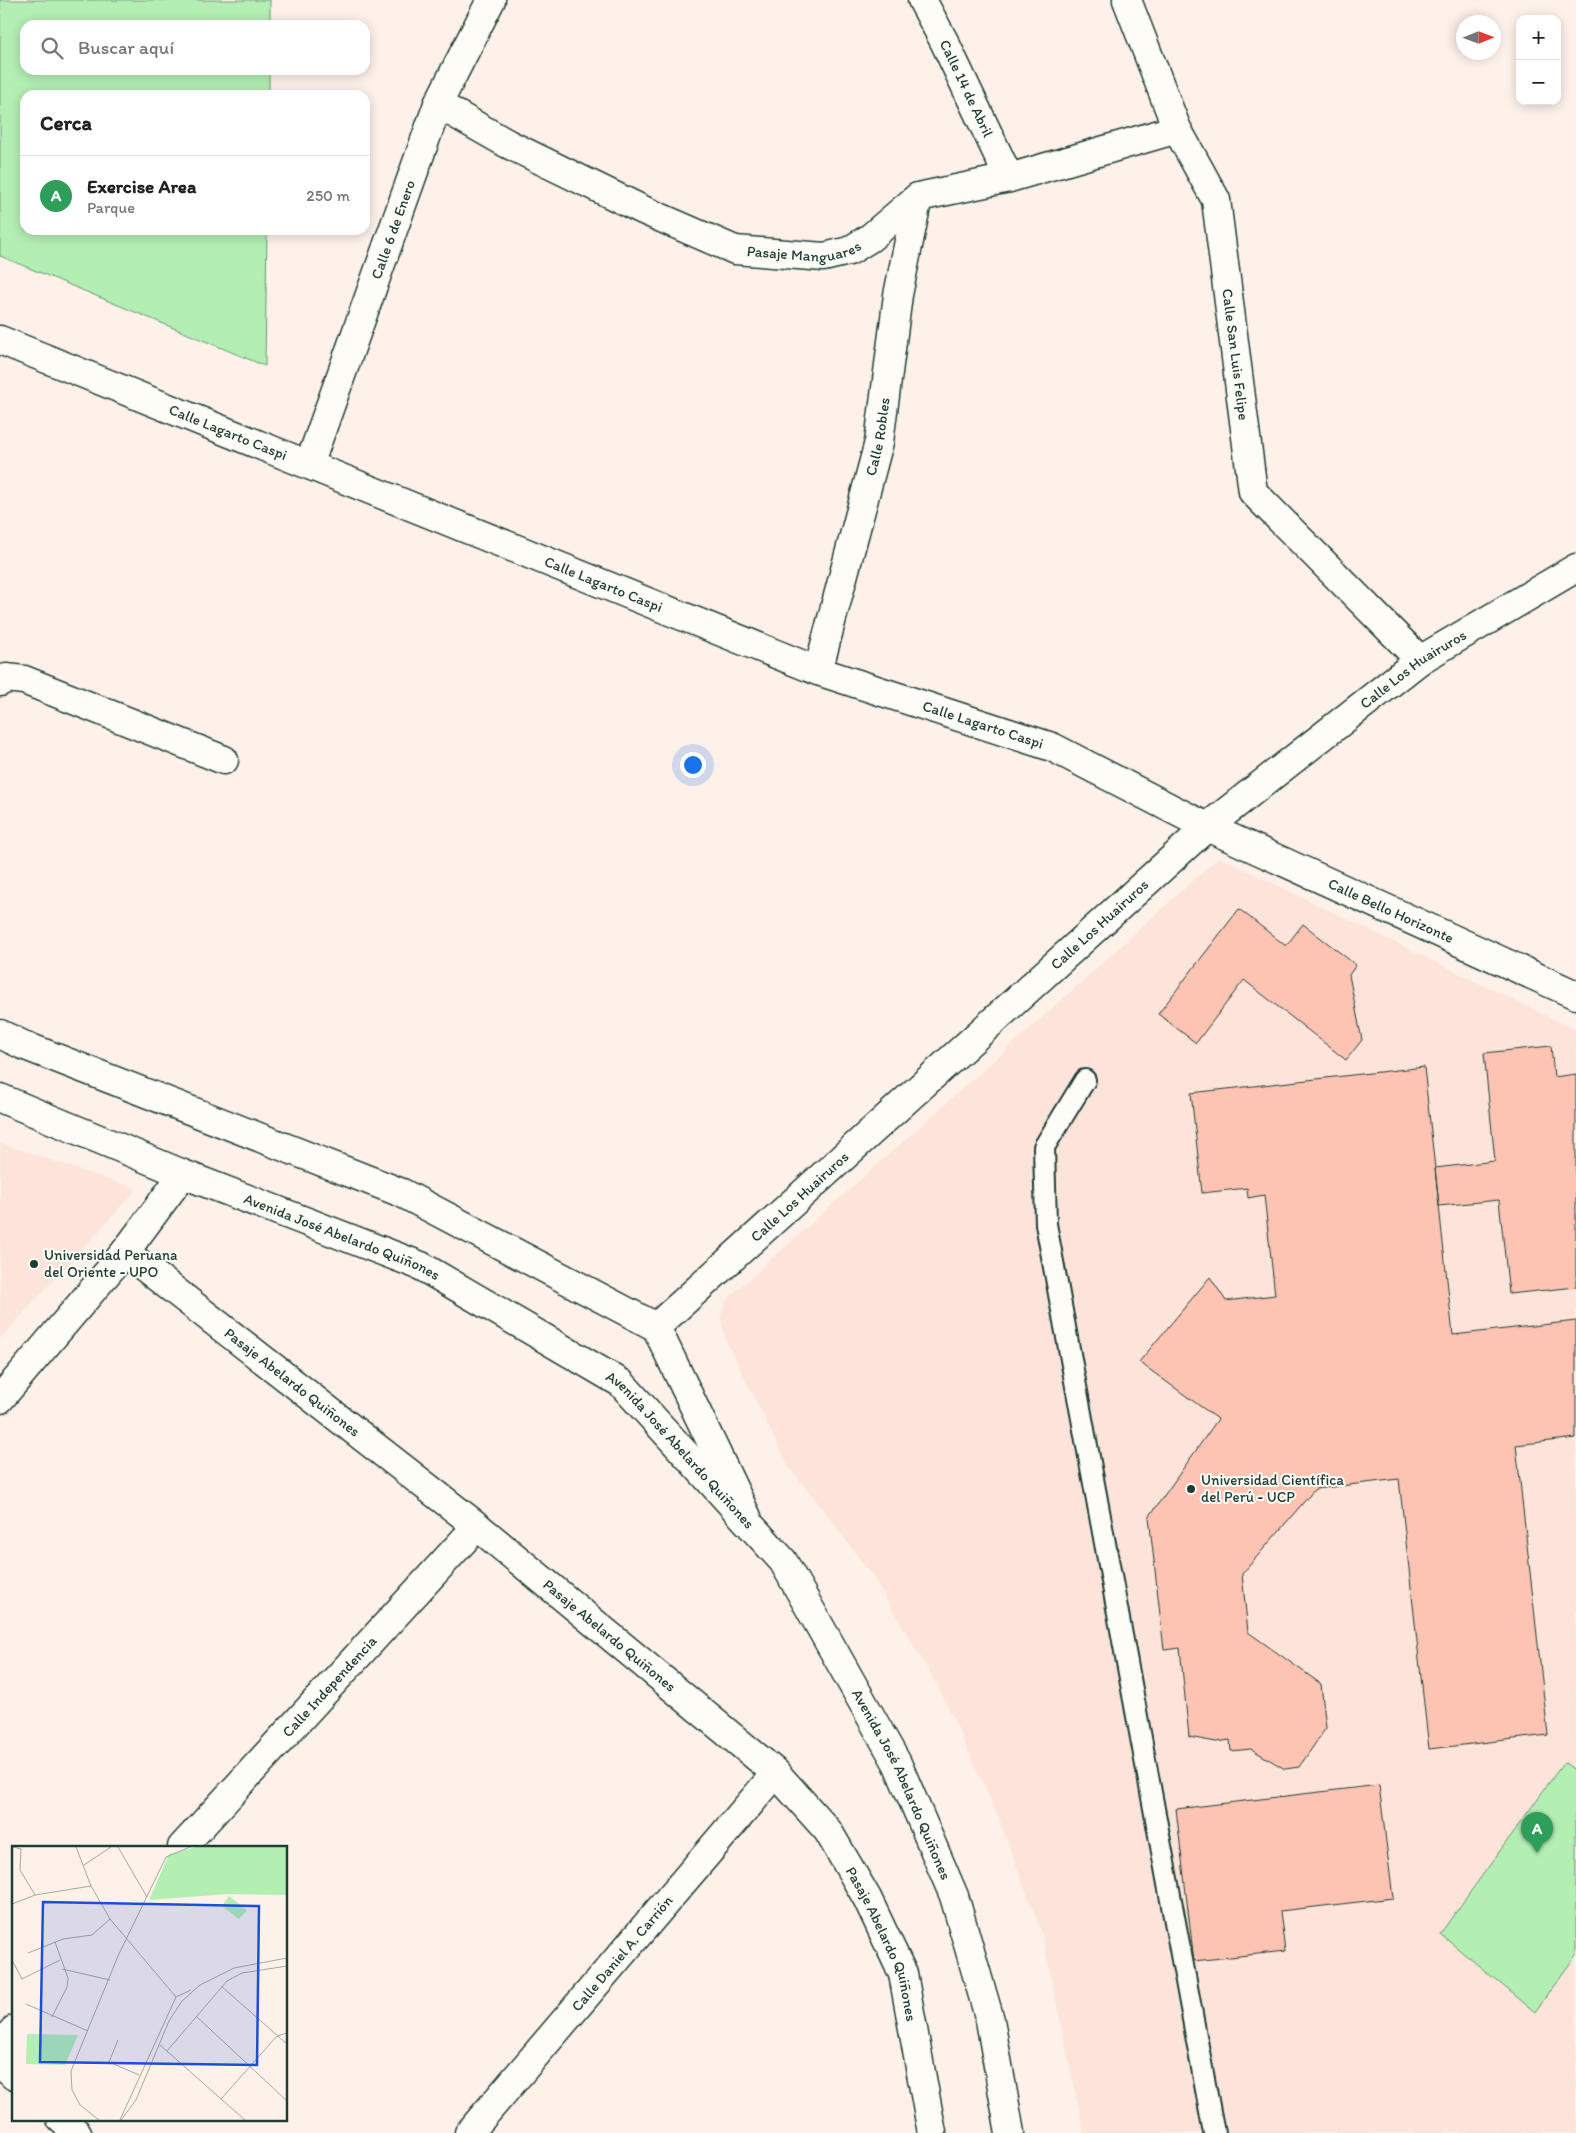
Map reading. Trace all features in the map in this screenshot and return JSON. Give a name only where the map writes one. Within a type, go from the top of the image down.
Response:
[{"type":"street","name":"Calle 6 de Enero","points":[[309,466],[438,104],[491,0]]},
{"type":"street","name":"Calle 14 de Abril","points":[[922,0],[945,43],[1009,178]]},
{"type":"street","name":"Calle San Luis Felipe","points":[[1127,0],[1177,129],[1216,200],[1253,492],[1420,660]]},
{"type":"street","name":"Pasaje Manguares","points":[[438,104],[508,144],[643,210],[735,250],[824,257],[849,251],[870,238],[918,197],[1009,178],[1177,129]]},
{"type":"street","name":"Calle Robles","points":[[818,671],[878,442],[898,295],[918,197]]},
{"type":"street","name":"Calle Lagarto Caspi","points":[[0,340],[818,671],[1052,747],[1207,827]]},
{"type":"street","name":"Calle Los Huairuros","points":[[656,1327],[1207,827],[1420,660],[1576,568]]},
{"type":"street","points":[[0,682],[6,678],[24,680],[224,760]]},
{"type":"street","name":"Calle Bello Horizonte","points":[[1207,827],[1576,995]]},
{"type":"street","points":[[0,1034],[23,1045],[402,1193],[656,1327],[750,1525]]},
{"type":"street","name":"Avenida José Abelardo Quiñones","points":[[0,1098],[183,1174],[421,1266],[621,1383],[784,1561],[897,1763],[954,1896],[990,2020],[1010,2133]]},
{"type":"street","points":[[0,1399],[125,1252],[183,1174]]},
{"type":"street","name":"Pasaje Abelardo Quiñones","points":[[125,1252],[477,1526],[776,1774],[828,1831],[867,1898],[904,1974],[932,2133]]},
{"type":"street","name":"Calle Independencia","points":[[183,1846],[477,1526]]},
{"type":"street","name":"Calle Daniel A. Carrión","points":[[469,2133],[776,1774]]},
{"type":"street","points":[[0,2044],[12,2032]]},
{"type":"street","points":[[0,2063],[12,2074]]},
{"type":"street","points":[[63,2120],[76,2133]]},
{"type":"lane","points":[[1085,1080],[1044,1147],[1046,1224],[1214,2133]]},
{"type":"shaded area","name":"Universidad Científica del Perú - UCP","points":[[1219,857],[1576,1030],[1576,2133],[1084,2133],[1041,1931],[997,1814],[940,1690],[873,1577],[826,1513],[788,1466],[726,1341],[720,1317],[727,1300],[739,1288]]},
{"type":"shaded area","name":"Universidad Peruana del Oriente - UPO","points":[[0,1143],[137,1189],[0,1339]]},
{"type":"green space","points":[[0,0],[270,0],[270,20],[20,20],[20,75],[269,75],[269,90],[20,90],[20,235],[267,235],[265,366],[0,256]]},
{"type":"green space","points":[[1564,1762],[1576,1771],[1576,1955],[1535,2012],[1440,1934]]},
{"type":"building","points":[[1239,909],[1286,946],[1303,924],[1356,965],[1349,975],[1362,1040],[1346,1060],[1244,980],[1196,1043],[1158,1014]]},
{"type":"building","points":[[1551,1046],[1554,1077],[1576,1074],[1576,1287],[1509,1294],[1499,1200],[1439,1206],[1435,1168],[1495,1161],[1484,1053]]},
{"type":"building","points":[[1424,1067],[1453,1335],[1576,1321],[1576,1438],[1516,1445],[1548,1735],[1429,1749],[1399,1479],[1315,1489],[1242,1574],[1248,1632],[1321,1684],[1326,1728],[1299,1767],[1285,1769],[1251,1749],[1231,1751],[1230,1740],[1216,1742],[1189,1737],[1180,1648],[1164,1650],[1149,1517],[1218,1419],[1139,1362],[1210,1277],[1226,1301],[1275,1295],[1264,1195],[1248,1198],[1247,1188],[1202,1193],[1191,1093]]},
{"type":"building","points":[[1379,1785],[1393,1898],[1280,1911],[1285,1951],[1194,1961],[1176,1809]]},
{"type":"place","name":"Universidad Peruana del Oriente - UPO","points":[[34,1264]]},
{"type":"place","name":"Universidad Científica del Perú - UCP","points":[[1191,1489]]},
{"type":"place","name":"Exercise Area","points":[[1537,1853]]}]
